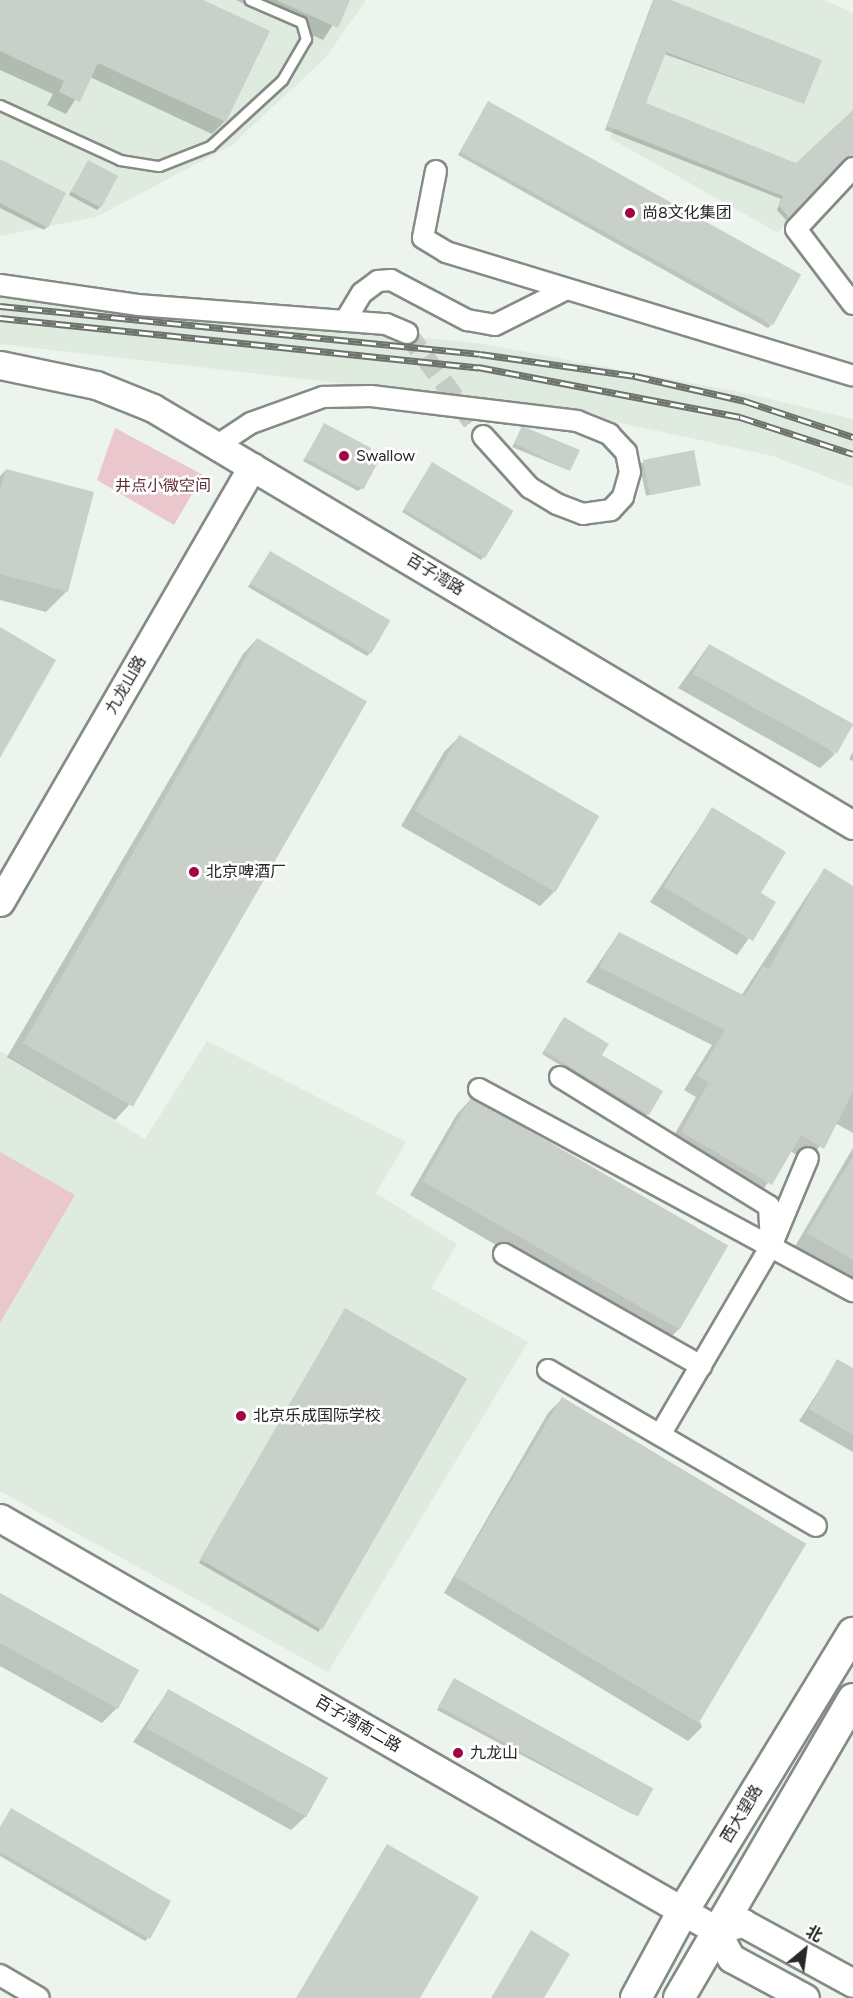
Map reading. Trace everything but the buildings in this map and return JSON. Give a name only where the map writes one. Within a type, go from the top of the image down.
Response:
[{"type":"main road","name":"西大望路","points":[[636,1998],[683,1911],[853,1634]]},
{"type":"main road","points":[[679,1998],[716,1930],[853,1699]]},
{"type":"street","points":[[853,168],[796,229],[853,304]]},
{"type":"street","points":[[436,171],[423,238],[446,252],[853,376]]},
{"type":"street","points":[[345,321],[362,293],[378,281],[391,280],[467,320],[495,325],[567,289]]},
{"type":"street","points":[[0,285],[138,305],[386,324],[407,333]]},
{"type":"street","name":"百子湾路","points":[[0,365],[96,385],[153,408],[853,825]]},
{"type":"street","points":[[216,446],[251,423],[323,397],[371,396],[577,421],[609,434],[626,452],[630,472],[623,497],[610,510],[592,513],[557,504],[530,488],[483,436]]},
{"type":"street","name":"九龙山路","points":[[3,892],[252,467]]},
{"type":"street","points":[[560,1077],[769,1206],[772,1244]]},
{"type":"street","points":[[479,1089],[734,1231],[772,1244],[853,1292]]},
{"type":"street","points":[[660,1436],[772,1244],[808,1158]]},
{"type":"street","points":[[504,1254],[701,1366]]},
{"type":"street","points":[[548,1370],[816,1526]]},
{"type":"street","name":"百子湾南二路","points":[[0,1518],[716,1930]]},
{"type":"street","points":[[805,1998],[731,1958],[716,1930],[743,1923],[853,1983]]},
{"type":"street","points":[[0,1975],[39,1998]]},
{"type":"lane","points":[[0,105],[120,160],[159,166],[210,146],[282,80],[306,39],[301,22],[250,0]]},
{"type":"shaded area","points":[[0,0],[366,0],[326,57],[232,145],[96,217],[0,236]]},
{"type":"shaded area","points":[[659,0],[824,0],[853,13],[853,139],[778,233],[610,138]]},
{"type":"shaded area","points":[[0,293],[484,344],[744,393],[853,419],[853,487],[773,456],[611,421],[591,412],[0,344]]},
{"type":"shaded area","name":"北京乐成国际学校","points":[[207,1041],[406,1142],[376,1193],[457,1244],[431,1288],[528,1342],[328,1672],[0,1491],[0,1051],[145,1139]]},
{"type":"green space","name":"井点小微空间","points":[[115,428],[203,475],[174,525],[97,480]]},
{"type":"green space","points":[[0,1152],[75,1195],[0,1323]]},
{"type":"tunnel","points":[[407,333],[483,436]]},
{"type":"railway","points":[[0,306],[480,354],[635,376],[745,401],[853,437]]},
{"type":"railway","points":[[0,318],[478,367],[740,417],[853,454]]},
{"type":"place","name":"尚8文化集团","points":[[630,213]]},
{"type":"place","name":"Swallow","points":[[344,456]]},
{"type":"place","name":"北京啤酒厂","points":[[194,872]]},
{"type":"place","name":"北京乐成国际学校","points":[[241,1416]]},
{"type":"place","name":"九龙山","points":[[458,1753]]}]
